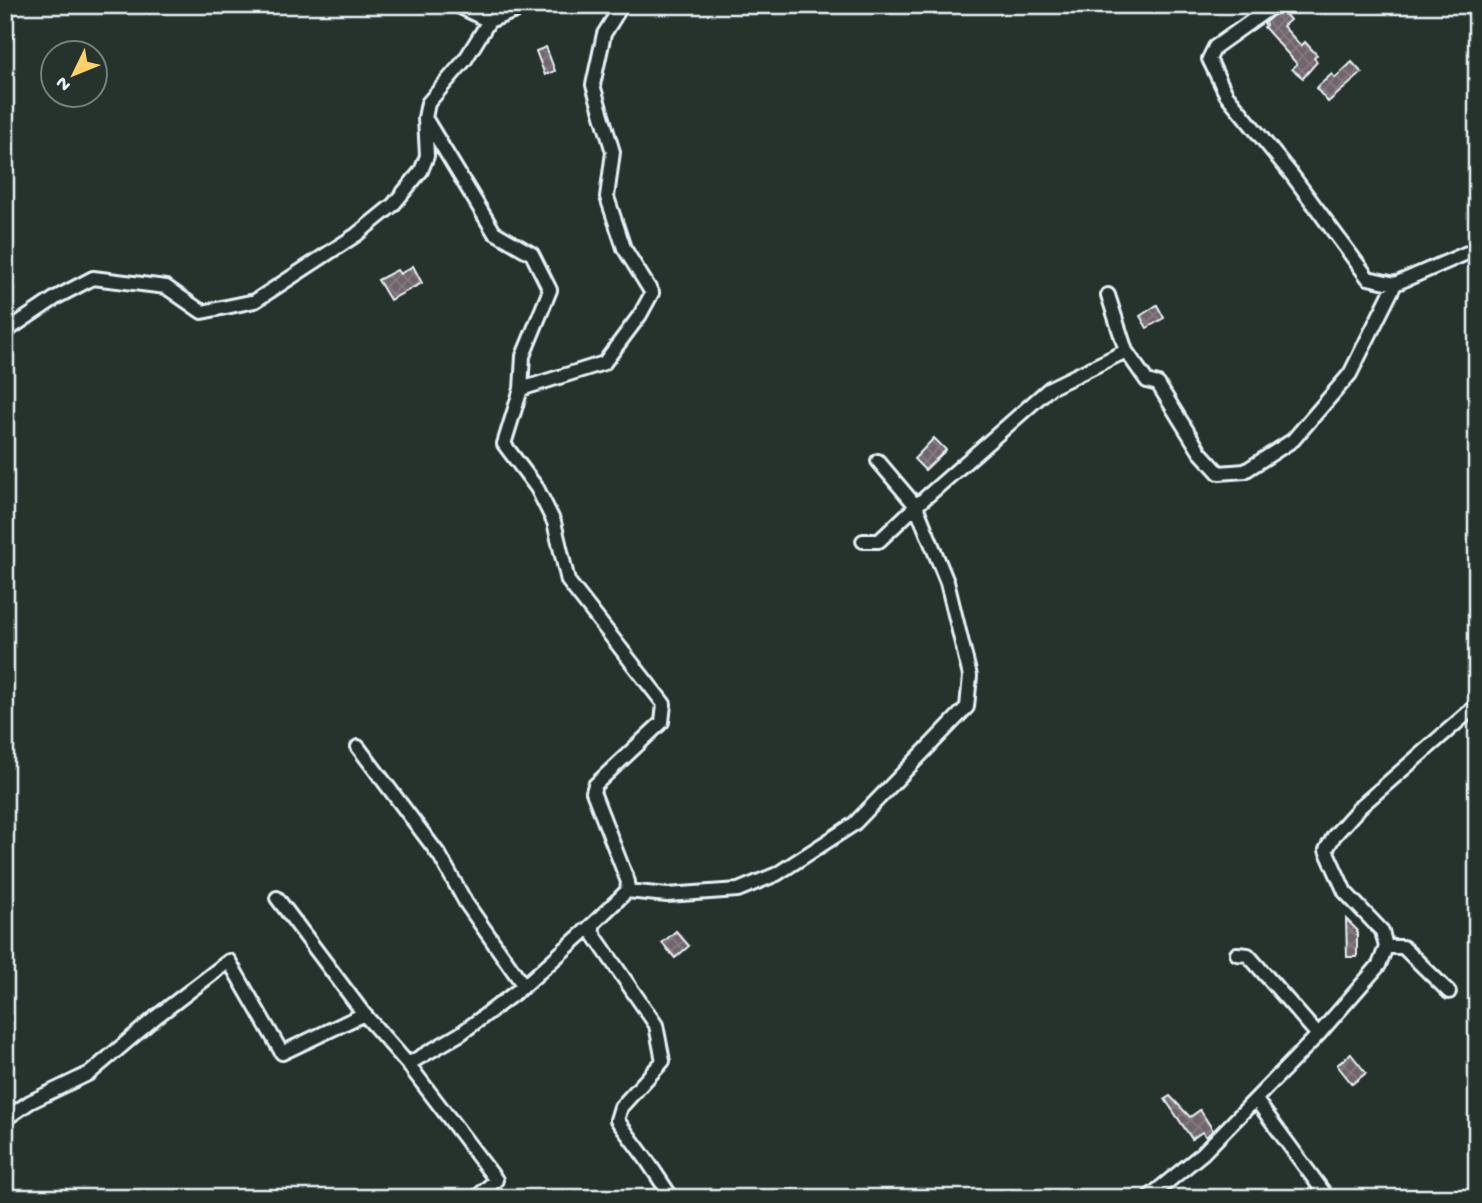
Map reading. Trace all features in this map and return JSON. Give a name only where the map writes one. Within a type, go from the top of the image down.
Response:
[{"type":"street","points":[[456,5],[489,21]]},
{"type":"street","points":[[5,332],[57,297],[93,278],[166,286],[202,312],[255,301],[356,235],[393,205],[421,171],[427,156],[425,118],[428,103],[466,60],[489,21],[531,5]]},
{"type":"street","points":[[522,389],[604,363],[640,315],[652,293],[624,248],[607,197],[613,152],[593,85],[604,34],[622,5]]},
{"type":"street","points":[[1274,5],[1215,47],[1209,59],[1226,94],[1292,175],[1368,278],[1395,284],[1474,250],[1477,252]]},
{"type":"street","points":[[408,1064],[460,1034],[524,986],[627,891],[628,882],[593,792],[595,785],[663,722],[664,704],[568,581],[554,522],[537,488],[504,444],[522,389],[523,356],[550,290],[532,254],[494,232],[425,118]]},
{"type":"street","points":[[1108,295],[1126,351],[1146,381],[1158,384],[1200,452],[1219,473],[1245,471],[1293,440],[1350,374],[1395,284]]},
{"type":"street","points":[[863,541],[879,541],[1050,388],[1126,351]]},
{"type":"street","points":[[627,891],[667,895],[738,890],[777,874],[854,824],[967,707],[970,676],[947,582],[916,506],[878,461]]},
{"type":"street","points":[[1149,1198],[1203,1153],[1256,1100],[1379,965],[1386,947],[1382,931],[1345,892],[1325,850],[1360,807],[1477,705]]},
{"type":"street","points":[[358,747],[440,856],[466,903],[524,986]]},
{"type":"street","points":[[277,898],[364,1014],[408,1064],[496,1180],[476,1198]]},
{"type":"street","points":[[594,923],[592,932],[656,1026],[663,1061],[621,1107],[617,1121],[672,1198]]},
{"type":"street","points":[[1386,947],[1403,947],[1449,992]]},
{"type":"street","points":[[1237,954],[1248,955],[1318,1035]]},
{"type":"street","points":[[5,1119],[30,1102],[90,1073],[156,1017],[229,961],[282,1053],[364,1014]]},
{"type":"street","points":[[1256,1100],[1328,1198]]},
{"type":"building","points":[[1281,9],[1290,20],[1283,26],[1301,46],[1305,42],[1317,55],[1314,58],[1317,62],[1303,78],[1292,69],[1297,64],[1264,27],[1264,23]]},
{"type":"building","points":[[546,47],[555,71],[545,75],[536,51]]},
{"type":"building","points":[[1352,62],[1362,73],[1328,102],[1316,88],[1332,74],[1335,78]]},
{"type":"building","points":[[413,266],[422,283],[390,300],[378,280],[397,270],[400,274]]},
{"type":"building","points":[[1157,305],[1164,318],[1147,328],[1140,316]]},
{"type":"building","points":[[934,438],[946,450],[925,470],[914,459]]},
{"type":"building","points":[[1346,919],[1357,930],[1357,957],[1347,957]]},
{"type":"building","points":[[676,931],[689,946],[675,958],[662,943]]},
{"type":"building","points":[[1351,1054],[1366,1073],[1352,1084],[1337,1065]]},
{"type":"building","points":[[1170,1096],[1190,1117],[1200,1110],[1213,1130],[1206,1137],[1202,1132],[1192,1139],[1165,1099]]}]
